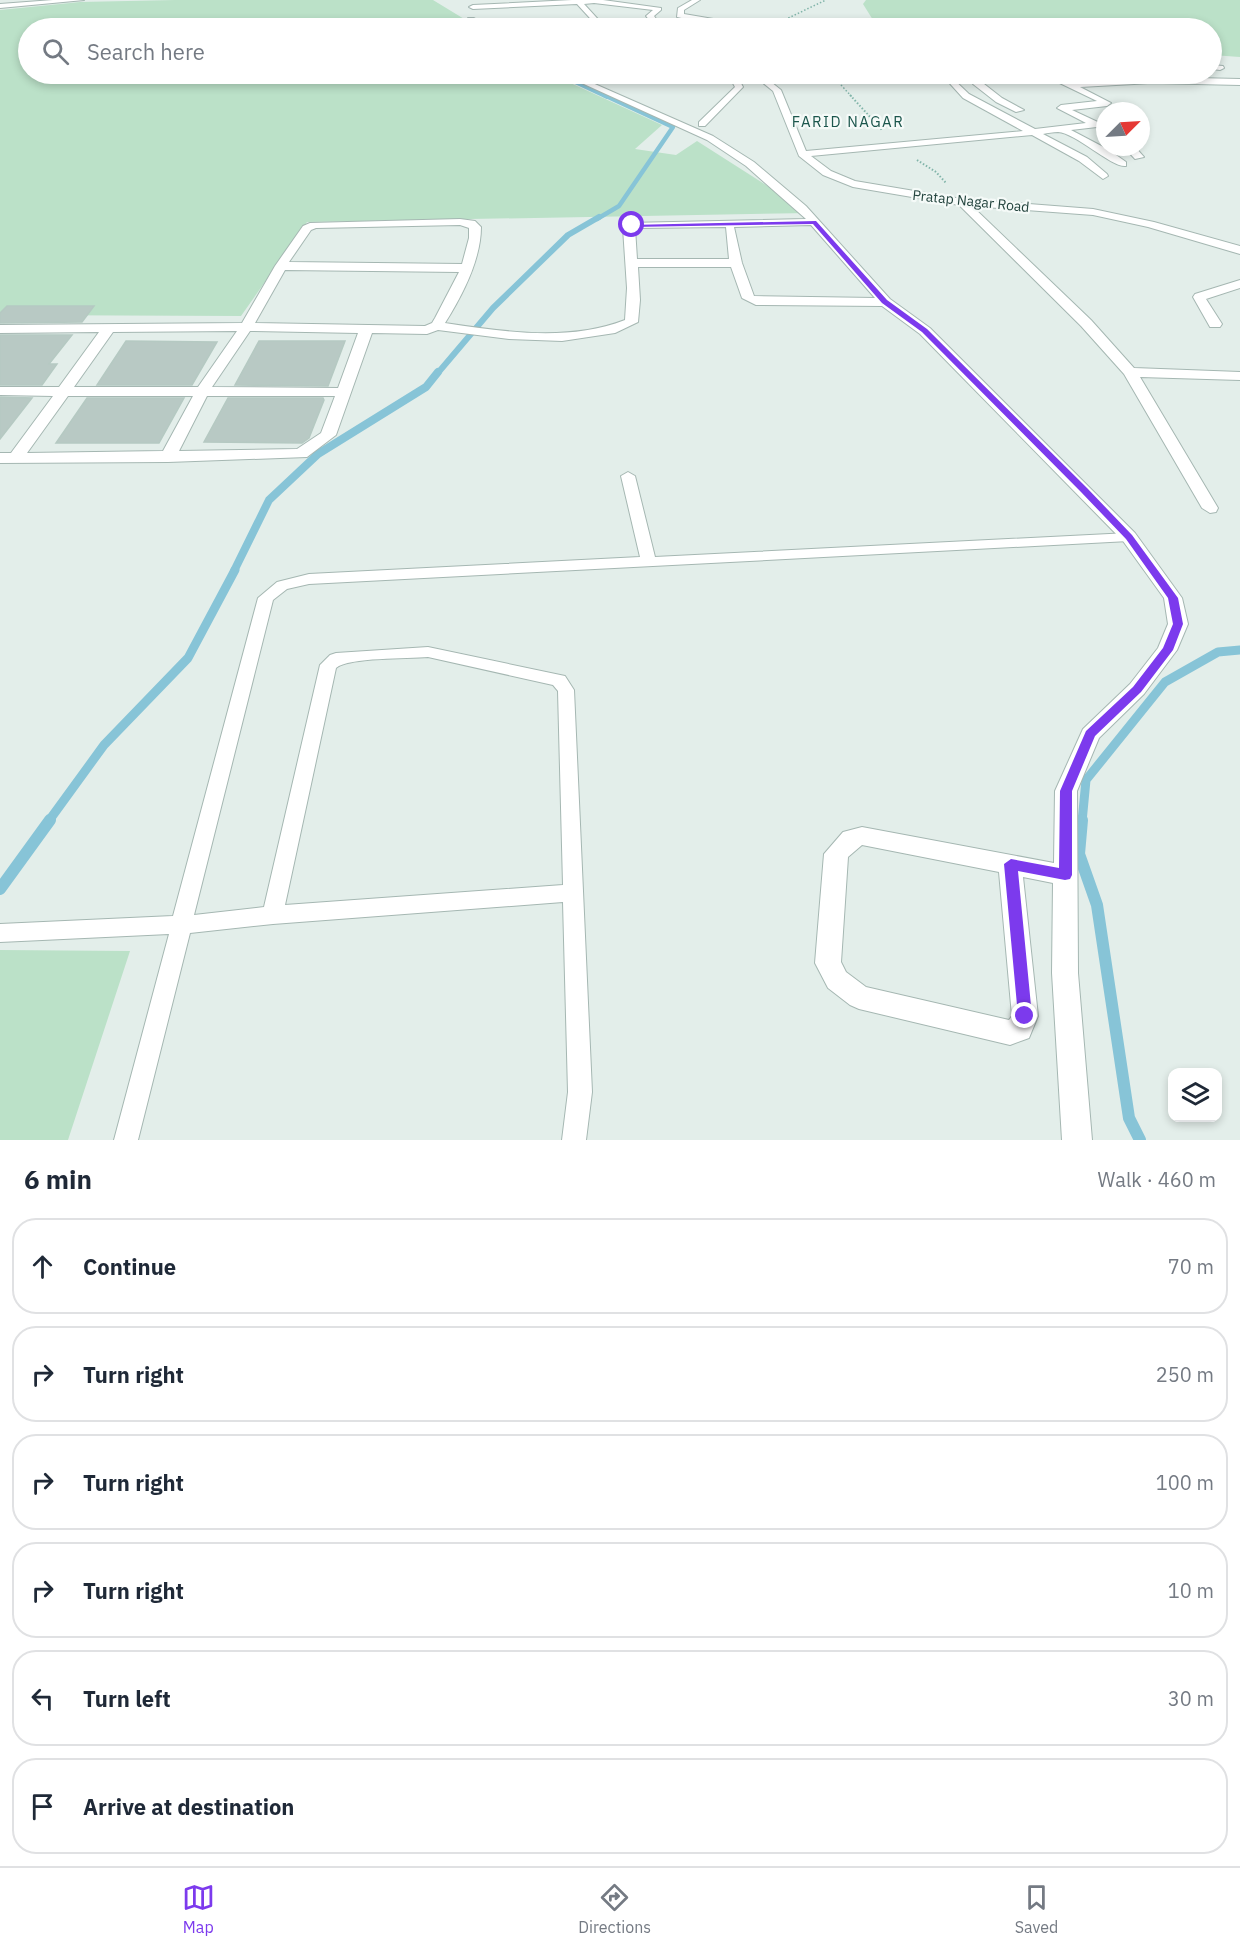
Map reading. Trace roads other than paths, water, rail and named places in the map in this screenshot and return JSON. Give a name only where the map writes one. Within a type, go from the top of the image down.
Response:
[{"type":"street","points":[[0,6],[81,0]]},
{"type":"street","points":[[506,1],[522,0]]},
{"type":"street","points":[[682,18],[680,9],[694,0]]},
{"type":"street","points":[[578,1],[594,18]]},
{"type":"street","points":[[473,7],[578,1],[659,9],[650,16],[652,18]]},
{"type":"street","points":[[1222,82],[1240,82]]},
{"type":"street","points":[[588,84],[710,138],[750,164],[814,222],[885,302],[925,331],[1129,537],[1173,598],[1178,624],[1167,650],[1137,689],[1090,734],[1066,791],[1065,973],[1077,1140]]},
{"type":"street","points":[[702,124],[739,87],[737,84]]},
{"type":"street","points":[[769,84],[777,90],[802,154],[1096,127]]},
{"type":"street","points":[[955,84],[966,96],[1083,159],[1103,176]]},
{"type":"street","points":[[979,84],[999,100],[1028,115]]},
{"type":"street","points":[[1071,85],[1087,84]]},
{"type":"street","points":[[1071,85],[1105,102]]},
{"type":"street","points":[[1096,104],[1061,108],[1096,125]]},
{"type":"street","points":[[1037,120],[1106,152],[1122,164]]},
{"type":"street","name":"Pratap Nagar Road","points":[[802,154],[826,173],[853,184],[962,202],[1093,212],[1150,224],[1240,250]]},
{"type":"street","points":[[962,202],[1086,323],[1130,372],[1210,508]]},
{"type":"street","points":[[0,329],[246,327],[427,330],[444,327],[508,335],[572,337],[620,328],[631,322],[634,309],[629,228],[632,225],[814,222]]},
{"type":"street","points":[[168,457],[202,392],[246,327],[281,266],[307,228],[314,225],[471,223],[475,227],[475,238],[467,268],[444,327]]},
{"type":"street","points":[[729,229],[736,263],[748,298],[756,301],[885,302]]},
{"type":"street","points":[[630,263],[736,263]]},
{"type":"street","points":[[281,266],[467,268]]},
{"type":"street","points":[[1215,324],[1199,297],[1240,284]]},
{"type":"street","points":[[8,458],[64,391],[109,328]]},
{"type":"street","points":[[8,458],[301,454],[328,435],[366,330]]},
{"type":"street","points":[[1130,372],[1240,376]]},
{"type":"street","points":[[0,391],[344,392]]},
{"type":"street","points":[[1011,864],[1025,1016],[1019,1029],[1010,1033],[859,997],[837,980],[828,963],[836,854],[851,839],[862,836],[1011,864],[1065,875]]},
{"type":"lane","points":[[628,477],[649,562]]},
{"type":"lane","points":[[126,1140],[266,598],[282,585],[309,579],[1129,537]]},
{"type":"lane","points":[[273,915],[328,665],[336,659],[355,656],[428,652],[559,680],[567,690],[574,893],[580,1092],[574,1140]]},
{"type":"lane","points":[[0,933],[182,925],[273,915],[574,893]]},
{"type":"waterway","points":[[579,84],[607,97]]},
{"type":"waterway","points":[[597,219],[619,206],[673,127],[604,95]]},
{"type":"waterway","points":[[437,374],[493,308],[568,235],[599,217]]},
{"type":"waterway","points":[[234,571],[269,500],[318,454],[426,387],[438,372]]},
{"type":"waterway","points":[[48,822],[104,745],[188,658],[235,570]]},
{"type":"waterway","points":[[1082,822],[1086,780],[1165,682],[1218,652],[1240,650]]},
{"type":"waterway","points":[[0,889],[50,820]]},
{"type":"waterway","points":[[1082,820],[1079,854],[1097,905],[1129,1118],[1140,1140]]},
{"type":"district","name":"FARID NAGAR","points":[[848,121]]}]
